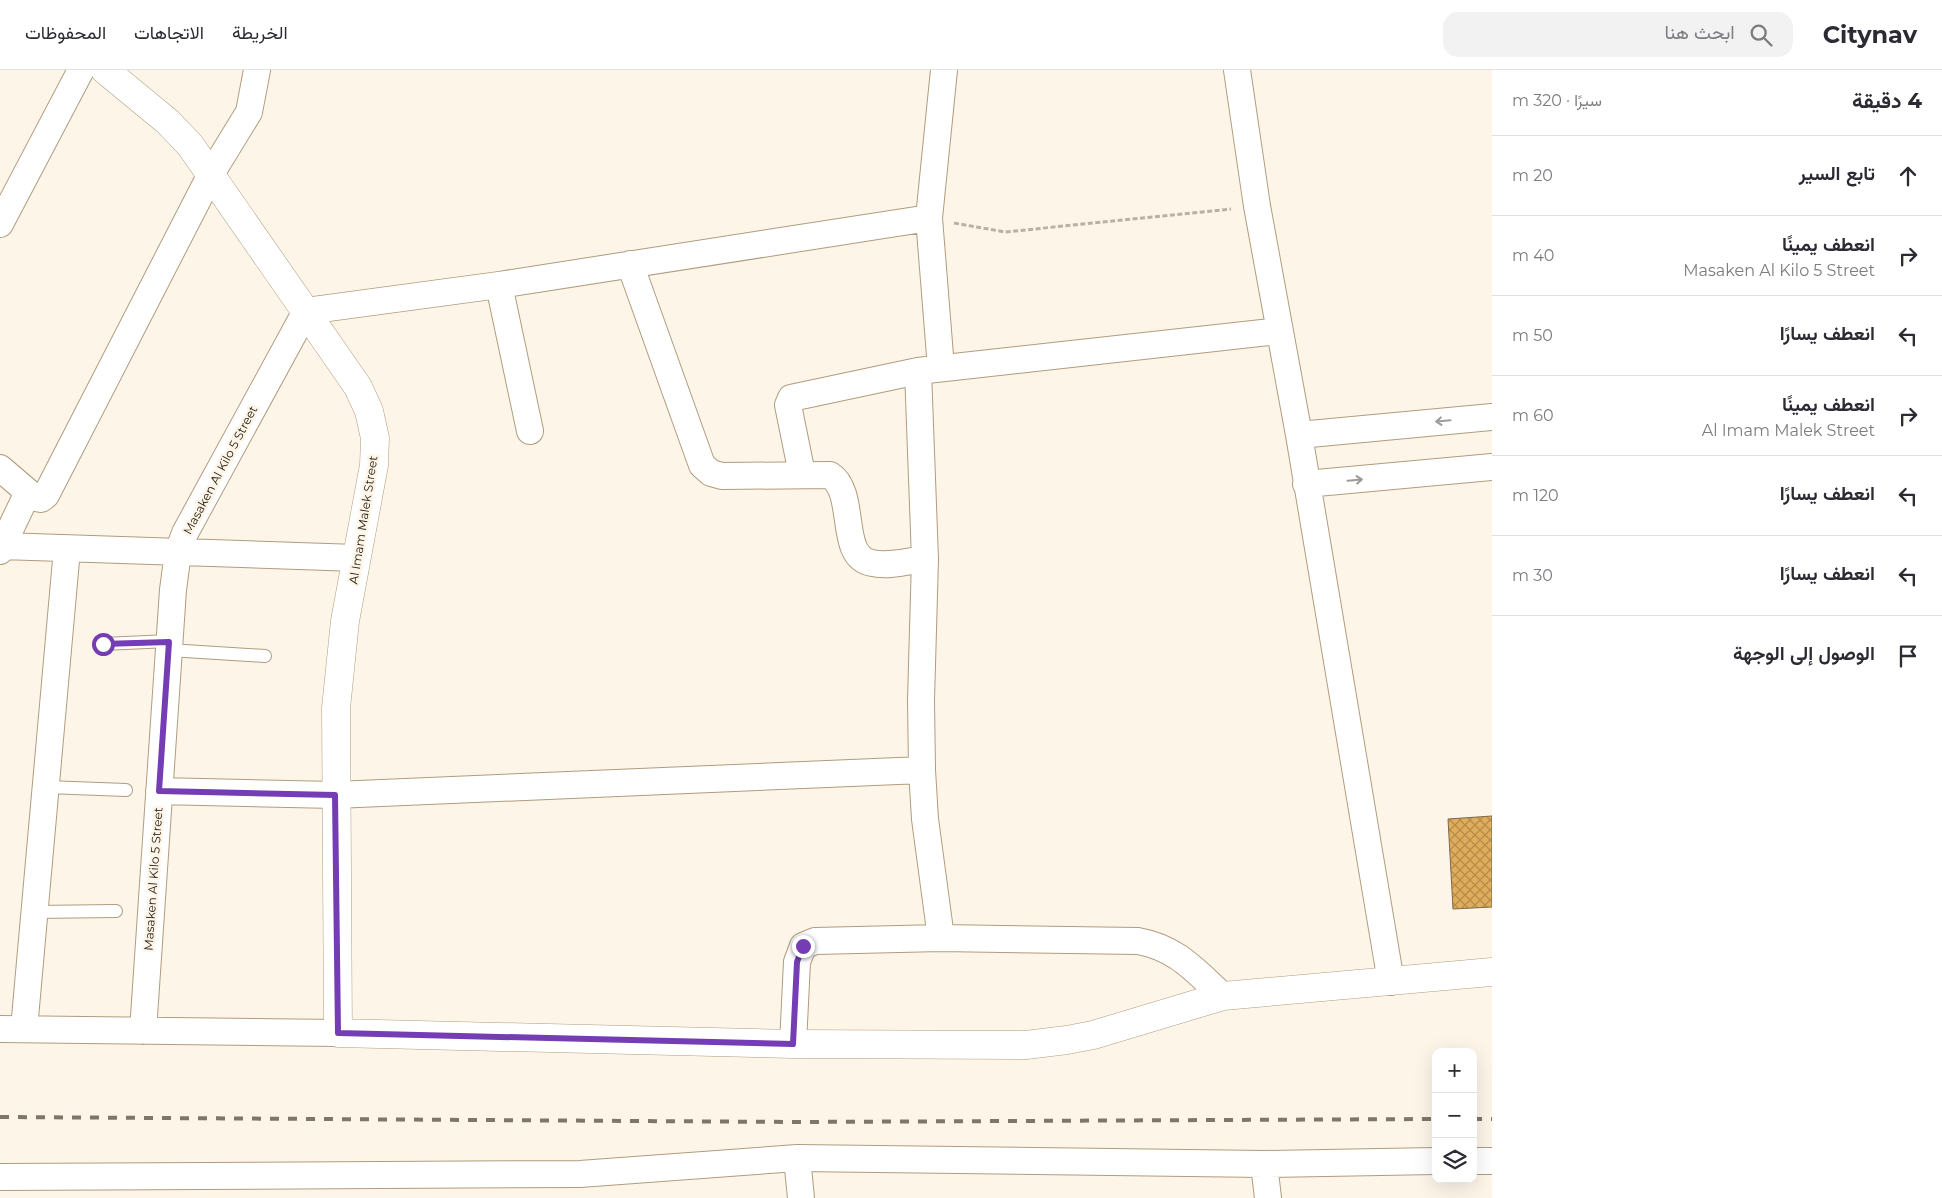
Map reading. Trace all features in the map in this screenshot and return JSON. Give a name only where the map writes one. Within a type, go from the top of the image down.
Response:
[{"type":"street","points":[[0,224],[81,70]]},
{"type":"street","name":"Al Imam Malek Street","points":[[105,70],[168,122],[190,146],[306,310],[358,387],[369,411],[375,438],[374,465],[340,664],[336,708],[335,795],[338,1033]]},
{"type":"street","points":[[0,468],[35,498],[41,499],[50,489],[211,174],[249,112],[257,70]]},
{"type":"street","points":[[941,938],[925,819],[921,700],[929,369],[929,218],[944,70]]},
{"type":"street","points":[[1237,70],[1257,206],[1299,435],[1391,982]]},
{"type":"street","points":[[306,310],[499,285],[929,218]]},
{"type":"street","points":[[630,264],[702,464],[711,473],[722,476],[830,475],[842,487],[854,551],[862,560],[882,564],[925,559]]},
{"type":"street","points":[[499,285],[530,431]]},
{"type":"street","name":"Masaken Al Kilo 5 Street","points":[[143,1030],[173,583],[178,552],[185,533],[306,310]]},
{"type":"street","points":[[802,474],[788,405],[792,398],[929,369],[1279,331]]},
{"type":"street","points":[[1299,435],[1492,417]]},
{"type":"street","points":[[1306,484],[1492,467]]},
{"type":"street","points":[[28,492],[1,549],[67,549],[357,558]]},
{"type":"street","points":[[67,549],[34,912],[12,1029],[338,1033],[793,1044],[1046,1043],[1093,1035],[1223,996],[1492,972]]},
{"type":"street","points":[[159,791],[335,795],[922,770]]},
{"type":"street","points":[[793,1044],[797,962],[803,946],[815,942],[941,938],[1138,941],[1155,944],[1171,951],[1223,996]]},
{"type":"street","points":[[797,1158],[801,1198]]},
{"type":"street","points":[[0,1177],[71,1187],[580,1174],[797,1158],[1264,1164],[1432,1162]]},
{"type":"street","points":[[1477,1161],[1492,1161]]},
{"type":"street","points":[[1264,1164],[1268,1198]]},
{"type":"lane","points":[[103,644],[169,646],[265,656]]},
{"type":"lane","points":[[46,787],[126,790]]},
{"type":"lane","points":[[34,912],[116,912]]},
{"type":"path","points":[[929,218],[1005,232],[1257,206]]},
{"type":"building","points":[[1492,816],[1492,907],[1453,909],[1448,819]]},
{"type":"railway","points":[[0,1117],[795,1122],[1432,1119]]},
{"type":"railway","points":[[1477,1119],[1492,1119]]},
{"type":"route","points":[[103,644],[169,642],[159,791],[335,795],[338,1033],[793,1044],[797,962],[803,946]]}]
